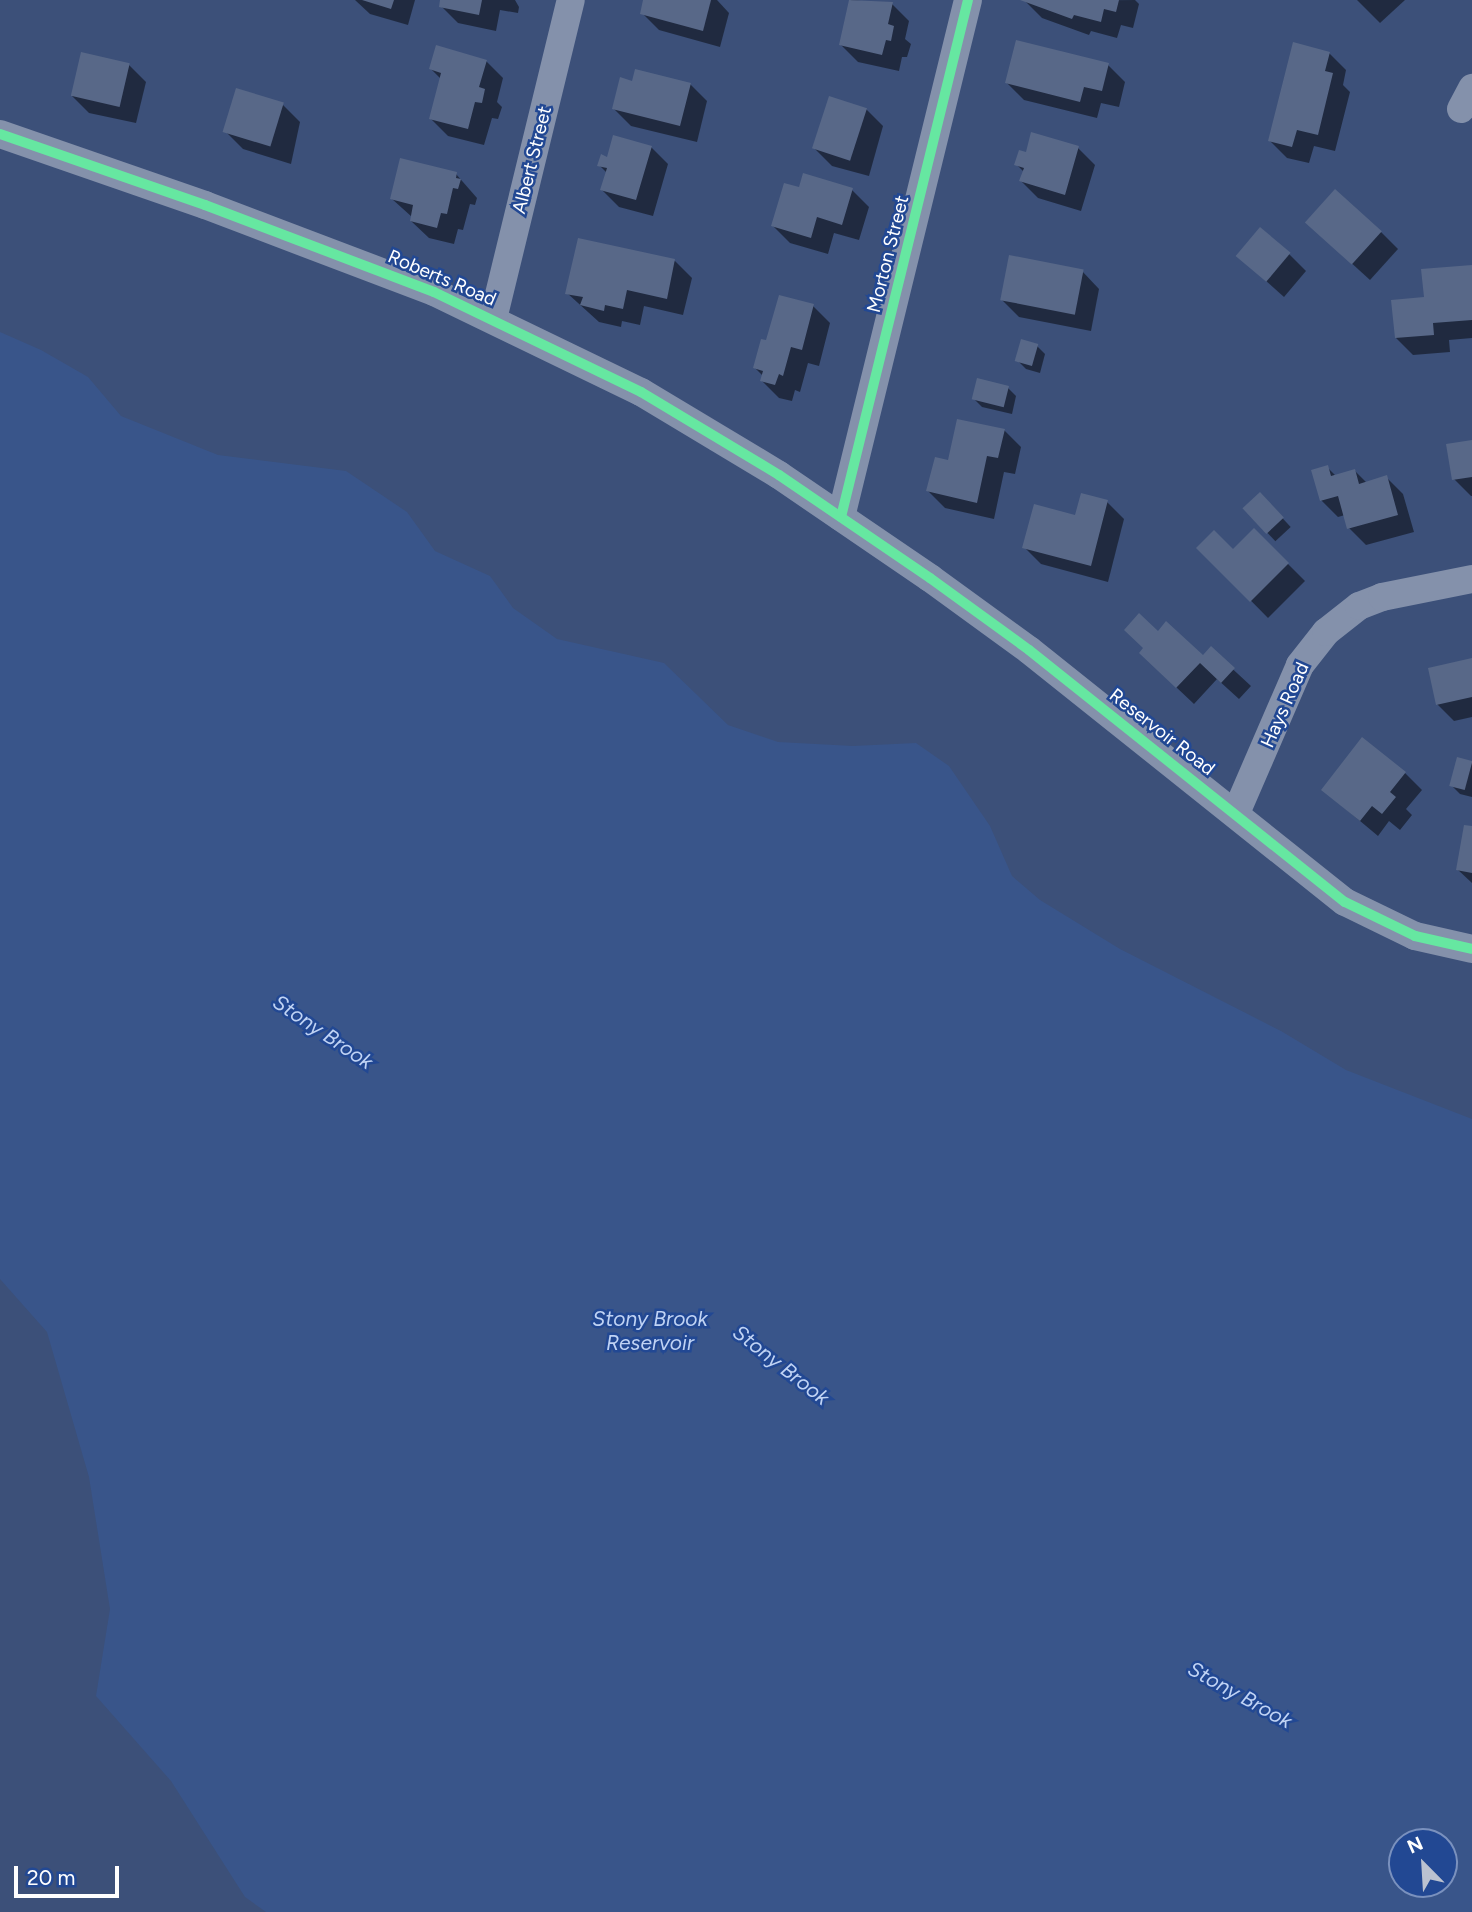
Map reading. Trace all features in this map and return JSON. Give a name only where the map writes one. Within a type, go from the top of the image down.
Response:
[{"type":"street","name":"Albert Street","points":[[493,319],[571,0]]},
{"type":"street","name":"Morton Street","points":[[841,517],[968,0]]},
{"type":"street","name":"Roberts Road","points":[[0,134],[288,235],[434,292],[653,399],[713,433],[841,517]]},
{"type":"street","name":"Reservoir Road","points":[[841,517],[1029,650],[1345,902],[1416,936],[1472,950]]},
{"type":"street","name":"Hays Road","points":[[1236,813],[1300,665],[1326,632],[1359,606],[1381,597],[1472,579]]},
{"type":"water","name":"Stony Brook Reservoir","points":[[0,332],[41,350],[88,377],[121,416],[218,455],[346,471],[407,512],[435,551],[490,576],[513,608],[557,639],[664,663],[728,725],[778,742],[853,746],[916,743],[949,766],[990,826],[1012,876],[1040,900],[1120,949],[1281,1031],[1346,1070],[1472,1119],[1472,1912],[266,1912],[245,1897],[171,1781],[96,1696],[110,1609],[89,1477],[47,1332],[0,1279]]},
{"type":"building","points":[[362,0],[394,0],[391,9]]},
{"type":"building","points":[[440,0],[482,0],[479,15],[439,7]]},
{"type":"building","points":[[643,0],[711,0],[703,31],[640,14]]},
{"type":"building","points":[[849,0],[893,2],[888,24],[894,26],[891,41],[886,40],[882,55],[839,45]]},
{"type":"building","points":[[1020,0],[1119,0],[1116,12],[1104,9],[1101,22],[1074,15],[1072,19]]},
{"type":"building","points":[[1016,40],[1109,63],[1102,91],[1084,87],[1080,102],[1005,83]]},
{"type":"building","points":[[1293,42],[1330,52],[1325,71],[1333,73],[1318,135],[1297,130],[1292,147],[1268,141]]},
{"type":"building","points":[[436,45],[487,60],[479,87],[485,89],[482,103],[475,102],[468,129],[429,119],[441,73],[429,69]]},
{"type":"building","points":[[81,52],[130,63],[120,107],[71,96]]},
{"type":"building","points":[[635,69],[691,83],[680,126],[612,109],[620,77],[632,81]]},
{"type":"building","points":[[236,88],[284,103],[270,147],[223,132]]},
{"type":"building","points":[[829,96],[867,108],[850,161],[812,148]]},
{"type":"building","points":[[1031,132],[1079,146],[1065,195],[1019,181],[1024,168],[1014,165],[1019,150],[1026,152]]},
{"type":"building","points":[[613,135],[652,146],[636,200],[600,190],[607,168],[597,166],[601,154],[607,157]]},
{"type":"building","points":[[400,158],[457,172],[456,178],[461,179],[458,189],[453,188],[447,214],[441,213],[437,228],[410,221],[413,205],[390,199]]},
{"type":"building","points":[[803,173],[853,188],[842,225],[817,217],[811,238],[771,226],[784,183],[799,187]]},
{"type":"building","points":[[1335,189],[1382,231],[1352,265],[1305,222]]},
{"type":"building","points":[[1260,227],[1291,253],[1266,282],[1236,256]]},
{"type":"building","points":[[578,238],[675,259],[667,299],[627,290],[623,309],[605,305],[604,311],[580,305],[583,297],[565,294]]},
{"type":"building","points":[[1009,255],[1084,270],[1075,315],[1000,300]]},
{"type":"building","points":[[1472,265],[1472,320],[1433,323],[1434,335],[1395,338],[1391,300],[1424,297],[1421,269]]},
{"type":"building","points":[[779,295],[814,304],[802,350],[791,347],[783,376],[779,374],[775,385],[760,381],[763,371],[753,368],[761,339],[766,340]]},
{"type":"building","points":[[1021,339],[1038,344],[1032,366],[1015,361]]},
{"type":"building","points":[[977,378],[1009,386],[1004,407],[972,399]]},
{"type":"building","points":[[957,419],[1005,429],[998,458],[987,456],[977,503],[926,491],[935,457],[948,460]]},
{"type":"building","points":[[1472,440],[1472,477],[1452,480],[1446,444]]},
{"type":"building","points":[[1328,465],[1331,476],[1355,469],[1359,484],[1387,475],[1398,515],[1347,529],[1338,496],[1320,501],[1311,470]]},
{"type":"building","points":[[1260,492],[1284,518],[1266,534],[1242,508]]},
{"type":"building","points":[[1081,493],[1108,500],[1091,566],[1022,548],[1034,504],[1075,515]]},
{"type":"building","points":[[1254,528],[1289,563],[1250,602],[1196,548],[1214,530],[1233,549]]},
{"type":"building","points":[[1139,613],[1158,631],[1166,621],[1203,655],[1211,646],[1235,668],[1221,683],[1200,663],[1176,688],[1139,653],[1143,648],[1124,630]]},
{"type":"building","points":[[1472,658],[1472,697],[1436,705],[1428,668]]},
{"type":"building","points":[[1362,737],[1406,772],[1390,792],[1396,797],[1382,814],[1372,806],[1360,821],[1321,790]]},
{"type":"building","points":[[1457,757],[1472,761],[1465,790],[1449,786]]},
{"type":"building","points":[[1464,825],[1472,826],[1472,873],[1456,870]]},
{"type":"cycle path","points":[[841,517],[968,0]]},
{"type":"cycle path","points":[[0,134],[205,205],[434,292],[641,392],[779,475],[930,578],[1029,650],[1345,902],[1415,936],[1472,949]]},
{"type":"water label","name":"Stony Brook","points":[[323,1032]]},
{"type":"water label","name":"Stony Brook","points":[[781,1365]]},
{"type":"water label","name":"Stony Brook","points":[[1240,1695]]}]
